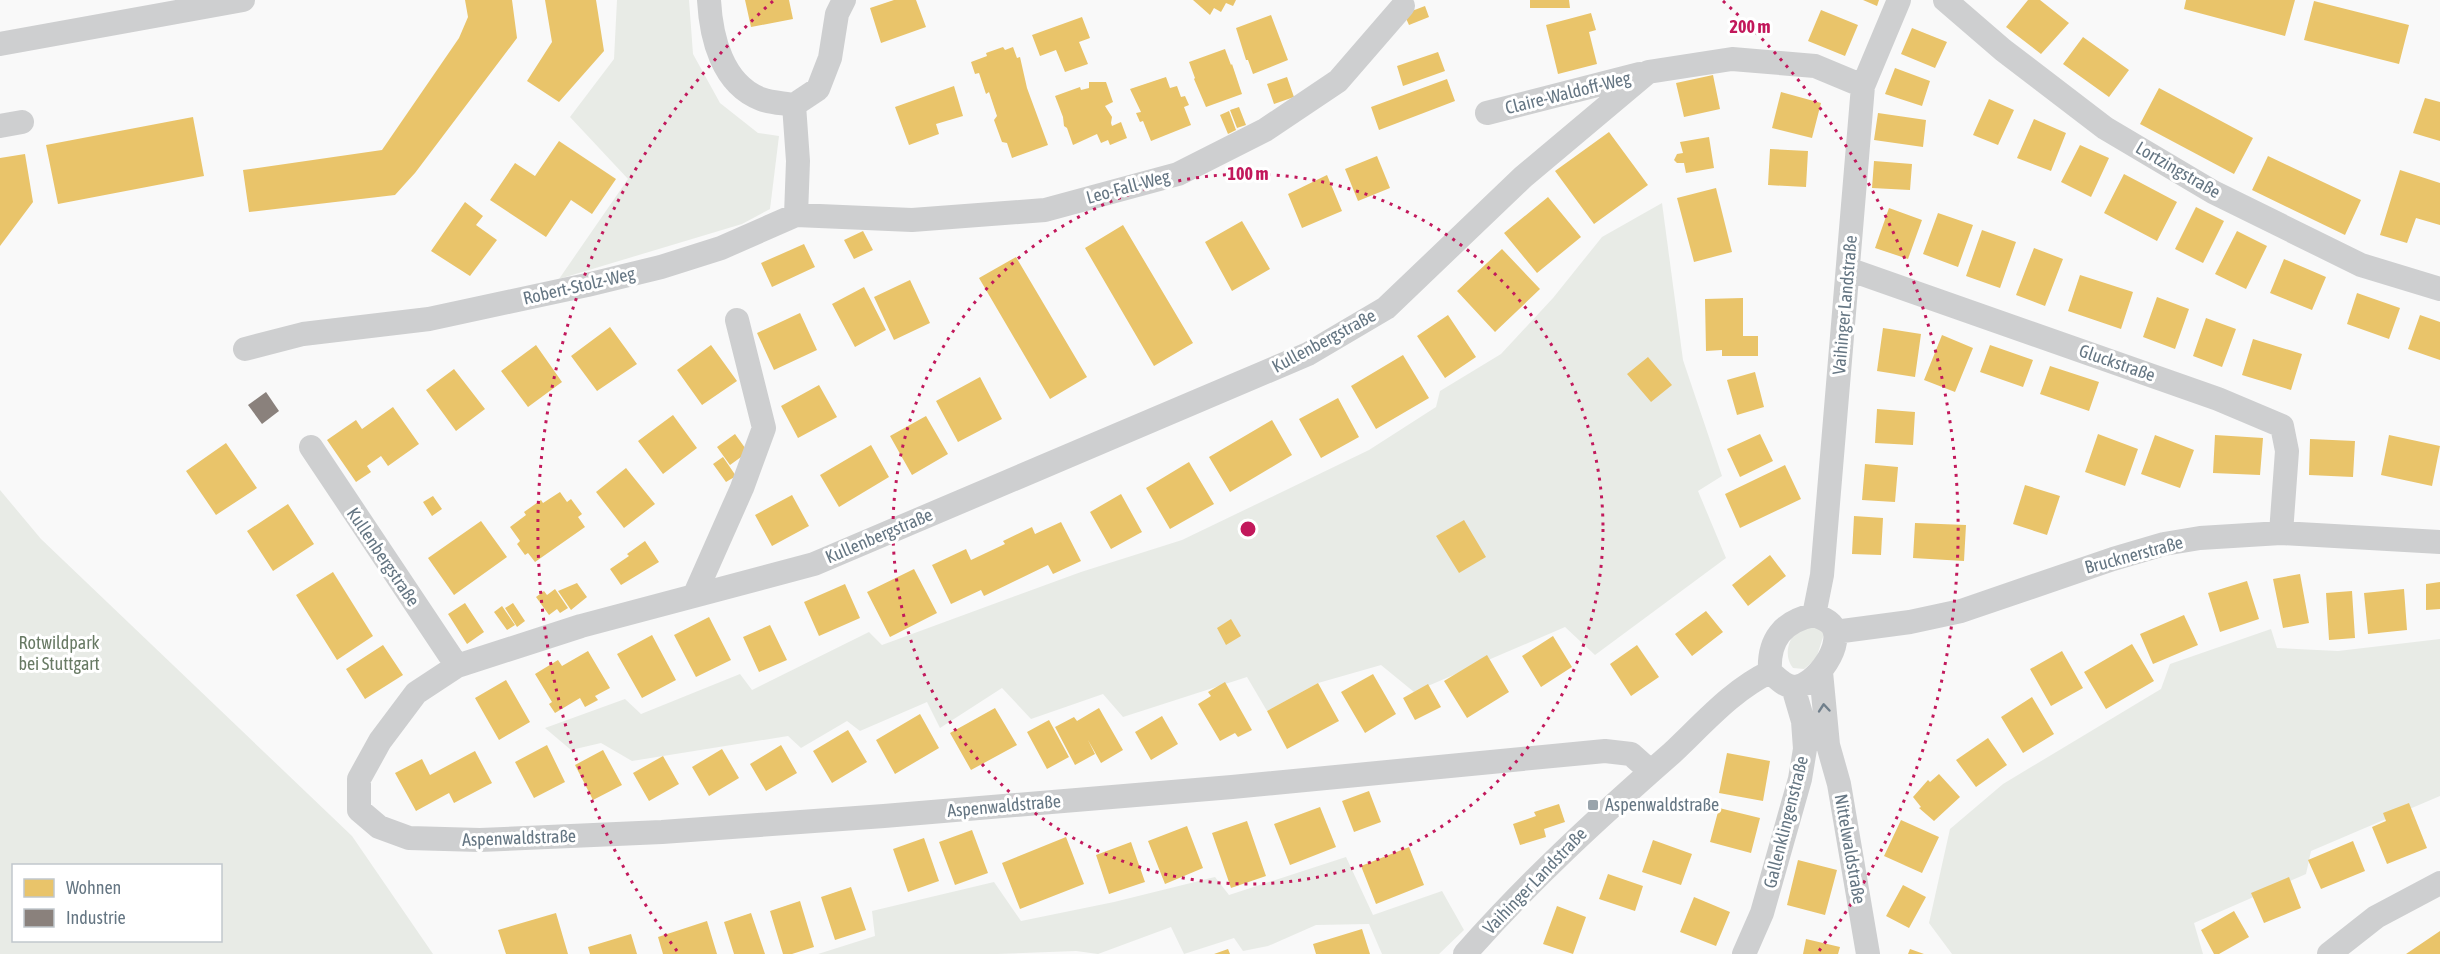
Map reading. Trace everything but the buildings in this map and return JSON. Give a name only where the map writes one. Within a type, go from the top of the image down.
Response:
[{"type":"street","points":[[0,44],[243,0]]},
{"type":"street","points":[[709,0],[710,22],[719,57],[743,89],[762,100],[794,105],[818,89],[830,58],[837,14],[844,0]]},
{"type":"street","name":"Vaihinger Landstraße","points":[[1814,615],[1822,575],[1863,86],[1899,0]]},
{"type":"street","name":"Lortzingstraße","points":[[1945,0],[2003,50],[2105,128],[2213,192],[2361,265],[2440,290]]},
{"type":"street","name":"Leo-Fall-Weg","points":[[796,215],[912,220],[1045,210],[1178,174],[1264,130],[1338,81],[1403,6]]},
{"type":"street","points":[[1648,72],[1732,59],[1815,66],[1863,86]]},
{"type":"street","name":"Claire-Waldoff-Weg","points":[[1487,113],[1648,72]]},
{"type":"street","name":"Kullenbergstraße","points":[[359,810],[359,779],[380,741],[416,693],[457,666],[582,626],[814,564],[1308,354],[1386,308],[1523,177],[1648,72]]},
{"type":"street","points":[[794,105],[798,161],[796,215]]},
{"type":"street","name":"Robert-Stolz-Weg","points":[[245,350],[303,334],[429,320],[597,283],[661,267],[721,248],[796,215]]},
{"type":"street","name":"Gluckstraße","points":[[1848,268],[2218,399],[2282,426],[2286,451],[2281,533]]},
{"type":"street","points":[[695,594],[742,488],[764,428],[737,320]]},
{"type":"street","name":"Kullenbergstraße","points":[[311,447],[457,666]]},
{"type":"street","name":"Brucknerstraße","points":[[1835,632],[1910,622],[1961,611],[2036,584],[2164,544],[2200,538],[2281,533],[2440,542]]},
{"type":"street","points":[[1814,615],[1831,624],[1835,632],[1831,656],[1821,672],[1814,678],[1793,687],[1781,682],[1770,672],[1769,657],[1783,630],[1798,618],[1814,615]]},
{"type":"street","name":"Vaihinger Landstraße","points":[[1465,954],[1555,859],[1650,771],[1736,693],[1770,672]]},
{"type":"street","name":"Nittelwaldstraße","points":[[1821,672],[1816,747],[1839,784],[1868,954]]},
{"type":"street","name":"Gallenklingenstraße","points":[[1743,954],[1762,913],[1800,778],[1816,747],[1803,721],[1793,687]]},
{"type":"street","name":"Aspenwaldstraße","points":[[359,810],[379,827],[409,838],[480,840],[662,832],[884,816],[1221,788],[1605,751],[1631,754],[1650,771]]},
{"type":"street","points":[[2329,954],[2376,917],[2440,883]]},
{"type":"green space","points":[[617,0],[689,0],[693,54],[720,103],[758,133],[779,136],[770,209],[742,224],[559,279],[628,179],[570,117],[614,59]]},
{"type":"green space","points":[[1662,203],[1683,360],[1722,476],[1698,491],[1726,558],[1595,655],[1565,627],[1414,692],[1381,665],[1318,683],[1267,711],[1247,677],[1123,717],[1103,694],[1031,719],[1002,688],[940,728],[927,702],[860,731],[847,721],[801,748],[788,736],[632,761],[601,743],[571,750],[545,728],[625,699],[641,714],[740,674],[752,690],[869,632],[882,645],[1081,572],[1182,540],[1369,450],[1436,407],[1440,391],[1501,354],[1553,298],[1602,237]]},
{"type":"green space","name":"Rotwildpark bei Stuttgart","points":[[0,490],[41,539],[352,836],[433,954],[0,954]]},
{"type":"green space","points":[[1817,626],[1824,634],[1816,659],[1804,669],[1793,668],[1788,659],[1791,639],[1800,630]]},
{"type":"green space","points":[[2271,629],[2277,648],[2338,651],[2440,639],[2440,796],[2311,851],[2306,874],[2194,923],[2203,954],[1952,954],[1929,923],[1950,829],[2003,784],[2161,689],[2170,664]]},
{"type":"green space","points":[[1346,857],[1373,915],[1442,891],[1464,930],[1439,954],[1382,954],[1369,924],[1316,925],[1268,946],[1243,951],[1234,938],[1184,954],[1171,927],[1098,954],[1076,951],[997,954],[818,954],[875,936],[872,911],[994,882],[1021,921],[1114,902],[1215,877],[1229,895]]},
{"type":"place","name":"Aspenwaldstraße","points":[[1593,805]]}]
